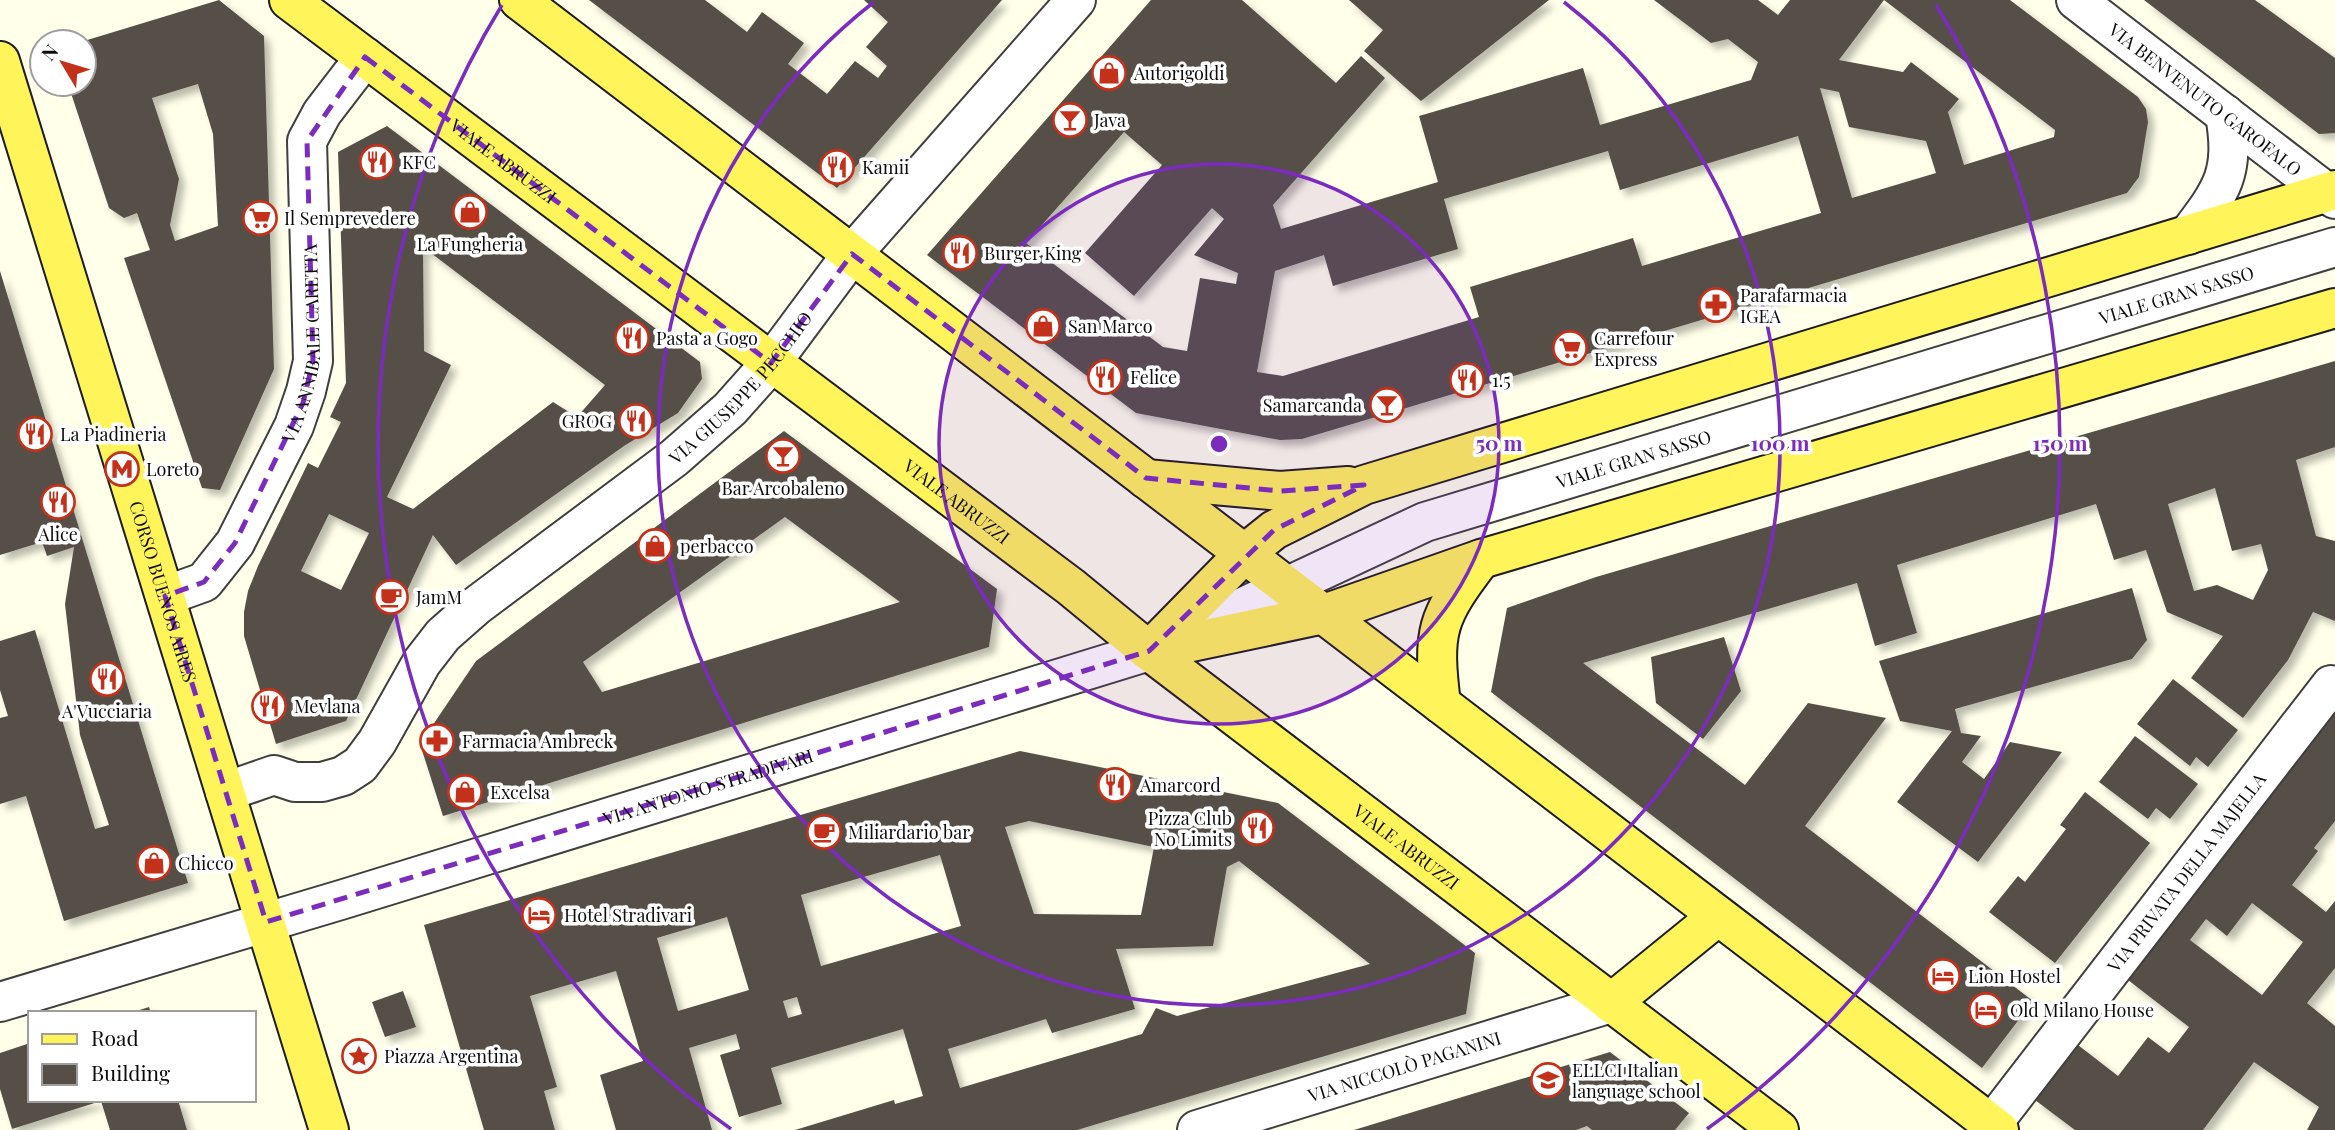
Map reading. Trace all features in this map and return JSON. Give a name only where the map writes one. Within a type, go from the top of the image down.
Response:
[{"type":"main road","points":[[519,0],[1996,1127]]},
{"type":"main road","name":"VIALE ABRUZZI","points":[[294,2],[1060,579],[1149,650],[1779,1130]]},
{"type":"main road","name":"CORSO BUENOS AIRES","points":[[0,61],[266,922]]},
{"type":"main road","points":[[1149,650],[1244,554],[1274,530],[1364,485],[2332,194]]},
{"type":"main road","points":[[1149,650],[1324,614],[1481,559],[2335,308]]},
{"type":"main road","points":[[1146,478],[1280,491],[1364,485]]},
{"type":"main road","points":[[1441,704],[1435,647],[1441,620],[1481,559]]},
{"type":"main road","points":[[1611,1003],[1718,916]]},
{"type":"main road","points":[[266,922],[329,1130]]},
{"type":"street","name":"VIA GIUSEPPE PECCHIO","points":[[225,792],[274,775],[308,784],[334,779],[360,765],[377,742],[422,662],[455,623],[674,458],[730,409],[771,363],[852,254],[1076,0]]},
{"type":"street","name":"VIA BENVENUTO GAROFALO","points":[[2076,0],[2332,194]]},
{"type":"street","name":"VIA ANNIBALE CARETTA","points":[[165,596],[204,582],[235,543],[303,403],[313,361],[307,141],[322,113],[365,57]]},
{"type":"street","points":[[2189,235],[2212,204],[2227,171],[2231,150],[2225,114]]},
{"type":"street","name":"VIALE GRAN SASSO","points":[[1149,650],[1425,522],[2335,247]]},
{"type":"street","name":"VIA ANTONIO STRADIVARI","points":[[0,1002],[1149,650]]},
{"type":"street","name":"VIA PRIVATA DELLA MAJELLA","points":[[1996,1127],[2331,685]]},
{"type":"street","name":"VIA NICCOLÒ PAGANINI","points":[[1197,1130],[1611,1003]]},
{"type":"highlighted area","points":[[365,57],[771,363],[852,254],[1146,478],[1280,491],[1364,485],[1274,530],[1149,651],[266,922],[165,596],[204,582],[235,543],[303,403],[313,361],[307,141]]},
{"type":"building","points":[[219,0],[264,36],[274,369],[220,490],[202,488],[124,258],[150,250],[137,213],[124,218],[109,208],[73,98],[98,98],[98,37]],"holes":[[[198,84],[213,134],[218,226],[175,241],[170,225],[179,179],[152,98]]]},
{"type":"building","points":[[589,0],[705,0],[747,32],[762,12],[804,43],[788,64],[827,94],[855,61],[878,78],[887,66],[866,47],[888,22],[864,0],[1002,0],[837,188]]},
{"type":"building","points":[[1151,0],[1242,0],[1336,83],[1361,56],[1385,78],[1273,205],[1281,229],[1438,182],[1419,116],[1583,68],[1600,125],[1751,80],[1758,62],[1728,39],[1711,43],[1654,0],[1758,0],[1778,15],[1790,0],[1884,0],[2010,0],[2138,97],[2146,109],[2148,122],[2139,177],[2127,193],[1302,439],[1280,440],[1136,413],[927,255]],"holes":[[[1884,0],[2055,130],[2054,137],[1964,165],[1948,112],[1959,99],[1911,62],[1903,72],[1839,60]],[[1820,88],[1839,92],[1849,127],[1926,141],[1936,173],[1852,198]],[[1124,132],[1162,165],[1085,253],[1134,296],[1212,208],[1224,219],[1194,255],[1238,273],[1236,284],[1200,278],[1187,351],[1163,347],[1026,243]],[[1798,136],[1821,213],[1642,266],[1633,238],[1470,287],[1479,317],[1283,376],[1257,372],[1275,271],[1324,255],[1333,286],[1458,249],[1444,199],[1608,151],[1620,190]]]},
{"type":"building","points":[[1349,0],[1549,0],[1421,101],[1364,51],[1383,30]]},
{"type":"building","points":[[2144,0],[2255,0],[2335,58],[2335,133],[2319,134]]},
{"type":"building","points":[[387,126],[700,362],[702,379],[678,413],[624,446],[456,565],[433,535],[346,721],[276,744],[244,636],[244,612],[248,591],[258,566],[308,463],[318,468],[341,422],[330,417],[346,383],[338,152]],"holes":[[[423,247],[605,385],[577,417],[553,402],[413,509],[387,497],[451,365],[424,351]],[[329,514],[369,533],[341,590],[301,571]]]},
{"type":"building","points":[[0,271],[188,883],[64,921],[26,796],[0,804],[0,718],[8,716],[0,690],[0,641],[35,630],[95,829],[109,825],[80,735],[65,604],[74,547],[47,556],[42,542],[0,555]]},
{"type":"building","points":[[2335,361],[2335,447],[2296,460],[2316,536],[2335,541],[2335,621],[2313,612],[2288,660],[2243,718],[2191,678],[2223,636],[2167,612],[2146,550],[2114,560],[2096,504],[1897,565],[1917,633],[1875,646],[1857,583],[1583,663],[1745,785],[1808,703],[1886,718],[1805,826],[2033,1001],[1982,1068],[1491,692],[1507,608],[1596,577]],"holes":[[[2215,488],[2232,551],[2261,544],[2268,570],[2253,600],[2217,585],[2194,591],[2168,504]]]},
{"type":"building","points":[[784,431],[997,589],[989,647],[443,816],[420,744],[476,661]],"holes":[[[785,517],[900,602],[602,692],[583,662]]]},
{"type":"building","points":[[2132,588],[2147,640],[2132,659],[1955,709],[1961,733],[1981,736],[1962,762],[1984,779],[2010,742],[2062,752],[1978,862],[1897,802],[1952,731],[1900,721],[1879,661]]},
{"type":"building","points":[[1724,637],[1741,691],[1703,739],[1656,703],[1651,657]]},
{"type":"building","points":[[2173,679],[2238,730],[2208,767],[2196,757],[2190,766],[2137,724]]},
{"type":"building","points":[[2335,712],[2335,821],[2314,848],[2318,851],[2292,885],[2326,912],[2335,901],[2335,968],[2307,1003],[2335,1026],[2335,1130],[2307,1130],[2319,1107],[2254,1062],[2203,1130],[2075,1130],[2035,1100],[2078,1045],[2118,1076],[2148,1037],[2169,1053],[2189,1027],[2128,980]],"holes":[[[2252,903],[2303,942],[2262,995],[2190,940],[2206,919],[2227,936]]]},
{"type":"building","points":[[2135,736],[2198,784],[2170,819],[2156,808],[2148,819],[2099,782]]},
{"type":"building","points":[[1020,751],[1278,803],[1475,953],[1466,1014],[1077,1130],[795,1130],[894,1100],[895,1104],[923,1096],[903,1029],[771,1068],[782,1104],[739,1117],[720,1055],[740,1049],[736,1034],[689,1048],[712,1130],[616,1130],[600,1075],[643,1061],[616,971],[530,996],[557,1087],[544,1091],[555,1130],[484,1130],[424,925]],"holes":[[[1029,821],[1154,847],[1141,915],[1034,914],[1005,827]],[[940,855],[961,926],[821,966],[801,895]],[[1239,861],[1370,964],[1177,1016],[1156,1008],[1142,1034],[960,1088],[948,1049],[1046,1019],[1052,1033],[1135,1009],[1116,949],[1213,946],[1227,867]],[[727,917],[749,990],[678,1011],[657,938]],[[797,997],[802,1014],[788,1018],[783,1001]]]},
{"type":"building","points":[[2085,792],[2150,843],[2055,963],[1989,912],[2018,876],[2025,882],[2066,829],[2060,825]]},
{"type":"building","points":[[403,991],[416,1027],[385,1037],[372,1002]]},
{"type":"building","points":[[28,1044],[28,1102],[98,1102],[12,1129],[0,1089],[0,1053]]},
{"type":"building","points":[[1610,1052],[1689,1113],[1675,1130],[1592,1130],[1587,1126],[1576,1130],[1354,1130]]},
{"type":"building","points":[[101,1102],[179,1102],[187,1130],[110,1130]]},
{"type":"place","name":"Autorigoldi","points":[[1109,73]]},
{"type":"place","name":"Java","points":[[1070,120]]},
{"type":"place","name":"KFC","points":[[377,162]]},
{"type":"place","name":"Kamii","points":[[837,167]]},
{"type":"place","name":"La Fungheria","points":[[470,212]]},
{"type":"place","name":"Il Semprevedere","points":[[260,218]]},
{"type":"place","name":"Burger King","points":[[960,253]]},
{"type":"place","name":"Parafarmacia IGEA","points":[[1716,305]]},
{"type":"place","name":"San Marco","points":[[1043,326]]},
{"type":"place","name":"Pasta a Gogo","points":[[632,338]]},
{"type":"place","name":"Carrefour Express","points":[[1570,348]]},
{"type":"place","name":"Felice","points":[[1105,377]]},
{"type":"place","name":"1.5","points":[[1467,380]]},
{"type":"place","name":"Samarcanda","points":[[1387,405]]},
{"type":"place","name":"GROG","points":[[636,421]]},
{"type":"place","name":"La Piadineria","points":[[35,434]]},
{"type":"place","name":"Bar Arcobaleno","points":[[783,456]]},
{"type":"place","name":"Loreto","points":[[122,469]]},
{"type":"place","name":"Alice","points":[[58,502]]},
{"type":"place","name":"perbacco","points":[[655,546]]},
{"type":"place","name":"JamM","points":[[391,597]]},
{"type":"place","name":"A'Vucciaria","points":[[107,679]]},
{"type":"place","name":"Mevlana","points":[[269,706]]},
{"type":"place","name":"Farmacia Ambreck","points":[[437,741]]},
{"type":"place","name":"Amarcord","points":[[1115,785]]},
{"type":"place","name":"Excelsa","points":[[465,792]]},
{"type":"place","name":"Pizza Club No Limits","points":[[1257,828]]},
{"type":"place","name":"Miliardario bar","points":[[824,832]]},
{"type":"place","name":"Chicco","points":[[154,863]]},
{"type":"place","name":"Hotel Stradivari","points":[[539,915]]},
{"type":"place","name":"Lion Hostel","points":[[1943,976]]},
{"type":"place","name":"Old Milano House","points":[[1986,1010]]},
{"type":"place","name":"Piazza Argentina","points":[[359,1056]]},
{"type":"place","name":"ELLCI Italian language school","points":[[1548,1080]]}]
